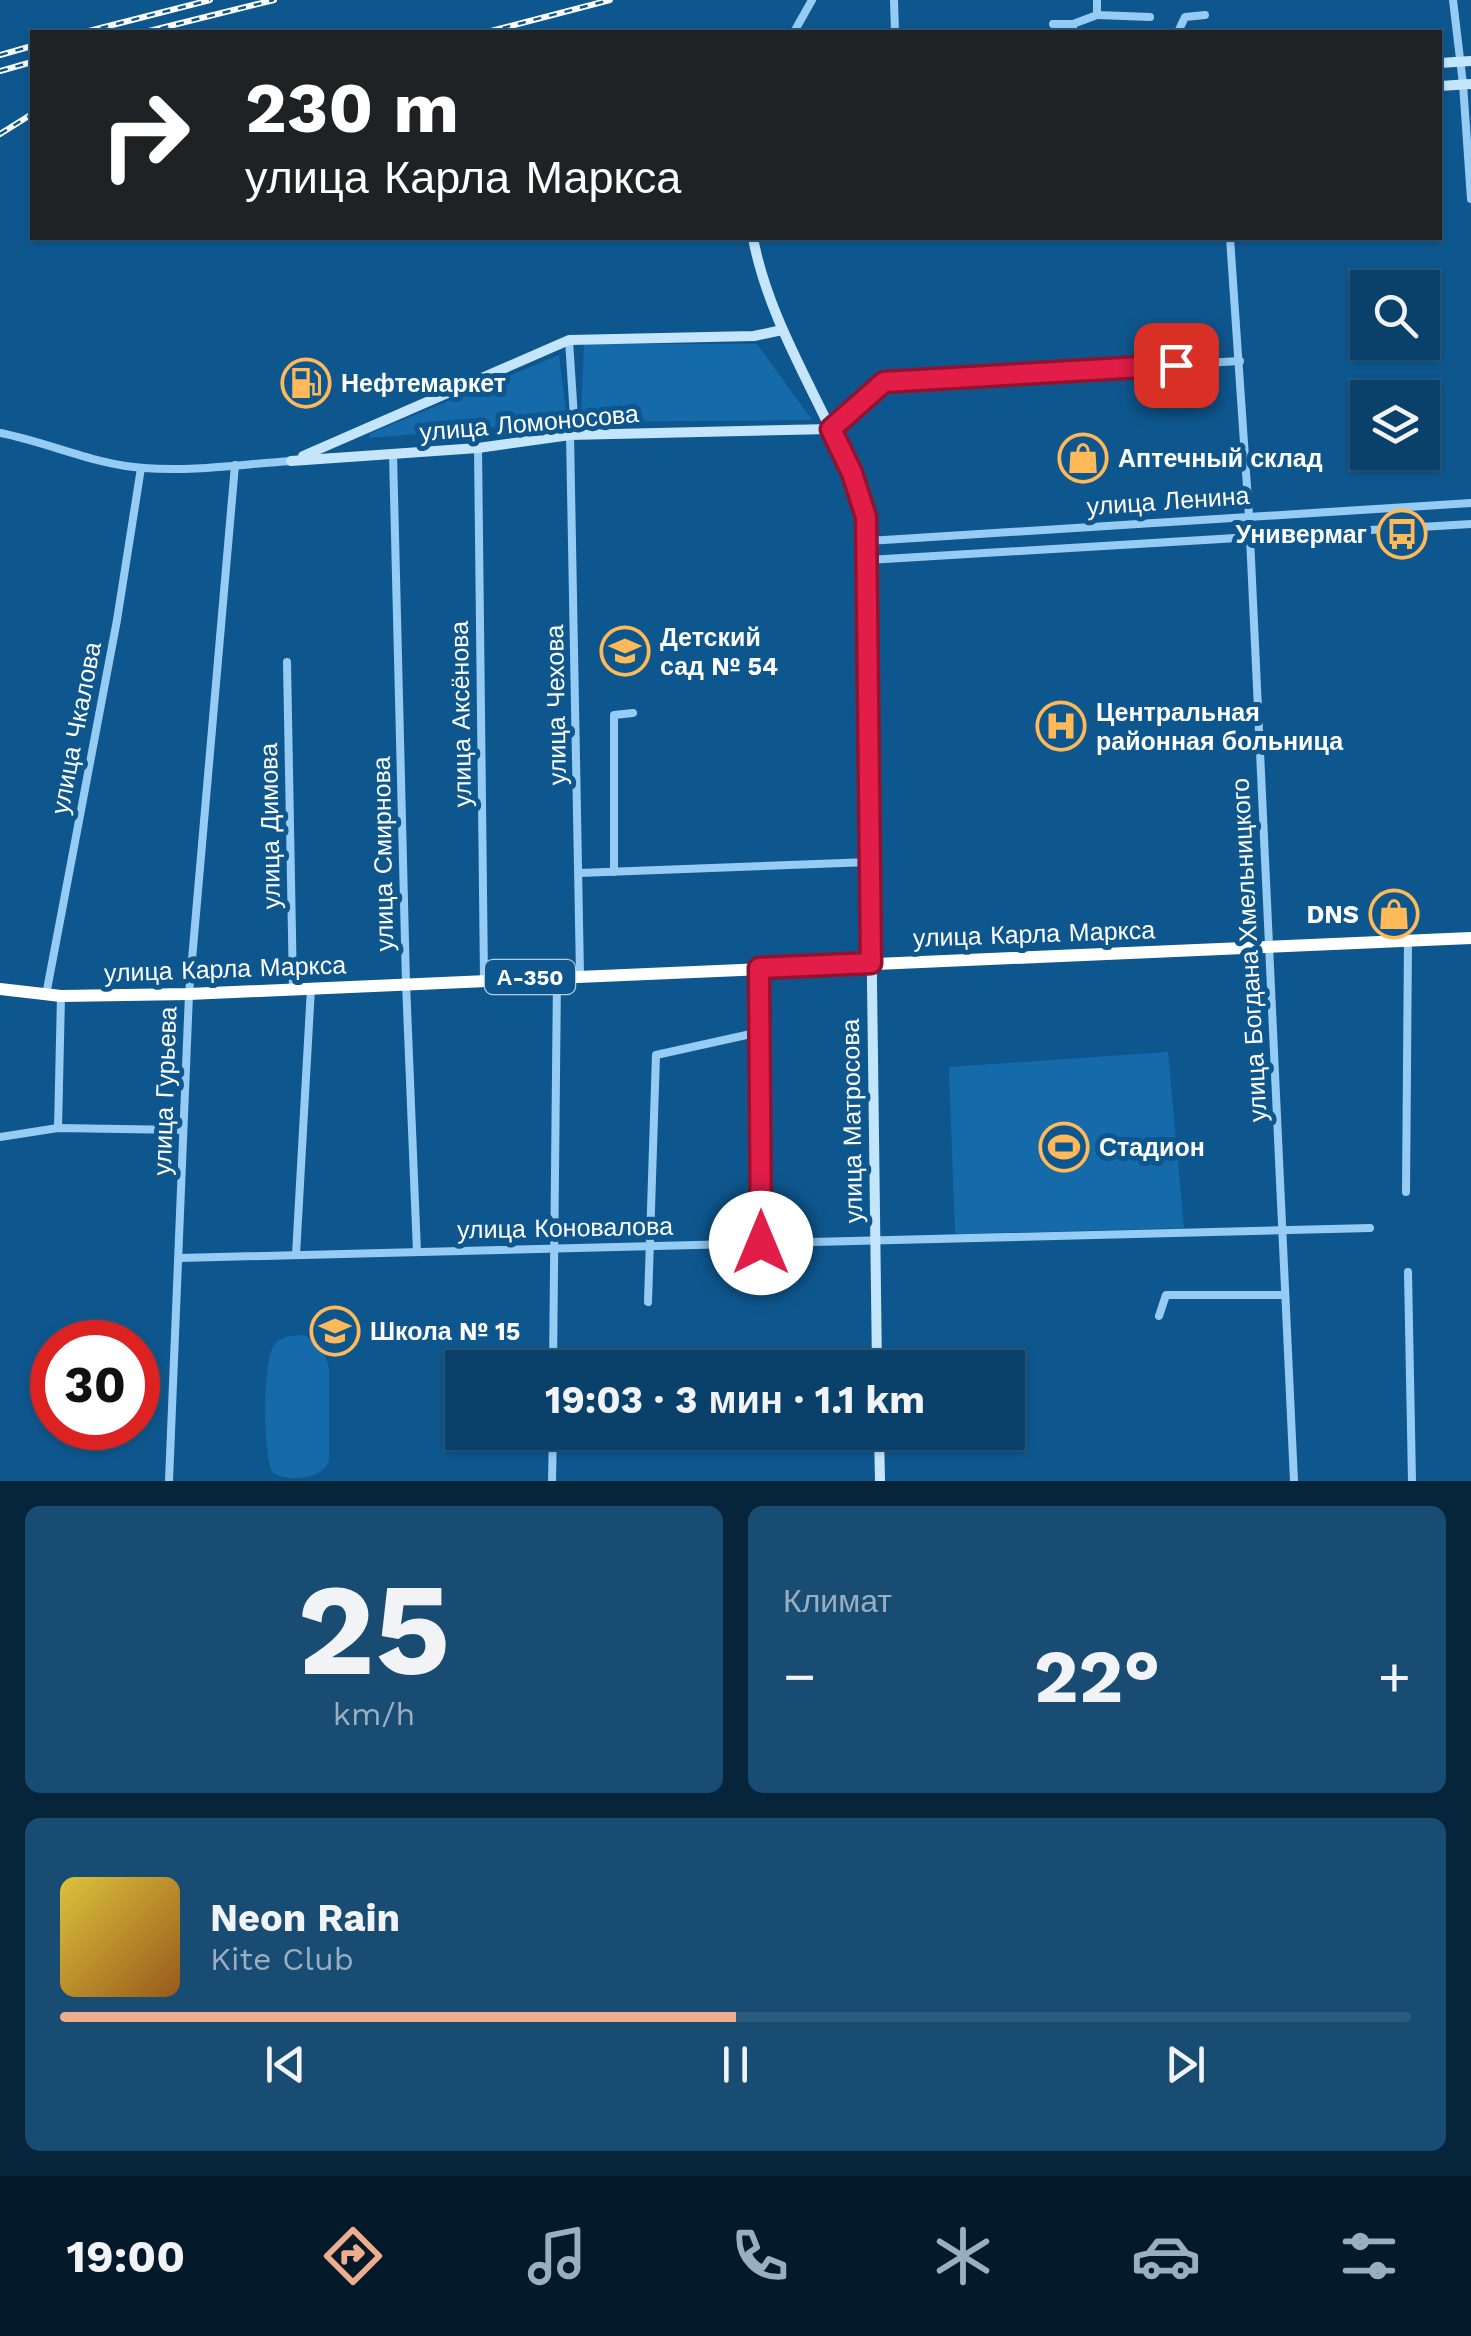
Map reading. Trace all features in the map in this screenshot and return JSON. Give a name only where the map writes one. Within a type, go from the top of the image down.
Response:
[{"type":"highway","name":"улица Карла Маркса","points":[[0,989],[61,996],[190,994],[1471,938]]},
{"type":"street","points":[[795,30],[812,0]]},
{"type":"street","points":[[894,0],[895,30]]},
{"type":"street","points":[[1097,0],[1097,15]]},
{"type":"street","points":[[1453,0],[1466,62],[1471,199]]},
{"type":"street","points":[[1053,24],[1073,28],[1097,15],[1150,17]]},
{"type":"street","points":[[1179,30],[1185,18],[1205,15]]},
{"type":"street","points":[[1127,18],[1127,30]]},
{"type":"street","points":[[1442,86],[1467,84]]},
{"type":"street","name":"улица Матросова","points":[[753,240],[758,266],[782,330],[831,429],[866,517],[877,1350]]},
{"type":"street","name":"улица Богдана Хмельницкого","points":[[1230,240],[1249,516],[1294,1481]]},
{"type":"street","name":"улица Ломоносова","points":[[292,461],[569,340],[754,336],[782,330]]},
{"type":"street","name":"улица Чехова","points":[[569,340],[574,418],[570,435],[580,975]]},
{"type":"street","points":[[831,429],[884,382],[1240,361]]},
{"type":"street","name":"улица Ломоносова","points":[[0,433],[41,441],[95,460],[141,468],[478,448],[570,435],[831,429]]},
{"type":"street","name":"улица Аксёнова","points":[[478,448],[484,980]]},
{"type":"street","name":"улица Смирнова","points":[[392,454],[406,983],[418,1252]]},
{"type":"street","name":"улица Гурьева","points":[[169,1481],[190,994],[235,465]]},
{"type":"street","name":"улица Чкалова","points":[[46,994],[117,620],[141,468]]},
{"type":"street","name":"улица Ленина","points":[[868,541],[1471,503]]},
{"type":"street","name":"улица Ленина","points":[[868,560],[1471,524]]},
{"type":"street","name":"улица Димова","points":[[287,662],[293,989]]},
{"type":"street","points":[[614,872],[614,715],[633,713]]},
{"type":"street","points":[[579,873],[870,862]]},
{"type":"street","points":[[1406,1192],[1408,941]]},
{"type":"street","points":[[759,968],[761,1243]]},
{"type":"street","points":[[553,1350],[556,976]]},
{"type":"street","points":[[296,1255],[311,988]]},
{"type":"street","points":[[58,1128],[61,996]]},
{"type":"street","points":[[648,1302],[656,1055],[760,1032]]},
{"type":"street","points":[[0,1137],[58,1128],[182,1130]]},
{"type":"street","name":"улица Коновалова","points":[[180,1258],[1370,1228]]},
{"type":"street","points":[[1408,1272],[1412,1481]]},
{"type":"street","points":[[1159,1316],[1166,1295],[1284,1296]]},
{"type":"street","points":[[552,1450],[552,1481]]},
{"type":"street","points":[[879,1450],[880,1481]]},
{"type":"shaded area","points":[[584,344],[757,344],[812,420],[581,422]]},
{"type":"shaded area","points":[[559,355],[567,421],[369,438],[369,434]]},
{"type":"shaded area","name":"Стадион","points":[[1168,1052],[1184,1228],[955,1234],[949,1067]]},
{"type":"shaded area","points":[[304,1335],[321,1345],[329,1368],[329,1461],[312,1476],[286,1477],[273,1473],[267,1448],[268,1367],[278,1341]]},
{"type":"railway","points":[[93,30],[210,0]]},
{"type":"railway","points":[[153,30],[274,0]]},
{"type":"railway","points":[[495,30],[610,0]]},
{"type":"railway","points":[[0,55],[30,47]]},
{"type":"railway","points":[[0,71],[30,63]]},
{"type":"railway","points":[[0,134],[30,115]]},
{"type":"place","name":"Нефтемаркет","points":[[306,383]]},
{"type":"place","name":"Аптечный склад","points":[[1083,458]]},
{"type":"place","name":"Универмаг","points":[[1402,534]]},
{"type":"place","name":"Детский сад № 54","points":[[625,651]]},
{"type":"place","name":"Центральная районная больница","points":[[1061,726]]},
{"type":"place","name":"DNS","points":[[1394,914]]},
{"type":"place","name":"Стадион","points":[[1064,1147]]},
{"type":"place","name":"Школа № 15","points":[[335,1331]]},
{"type":"route","points":[[761,1243],[759,968],[871,963],[866,517],[852,473],[831,429],[884,382],[1176,365]]}]
